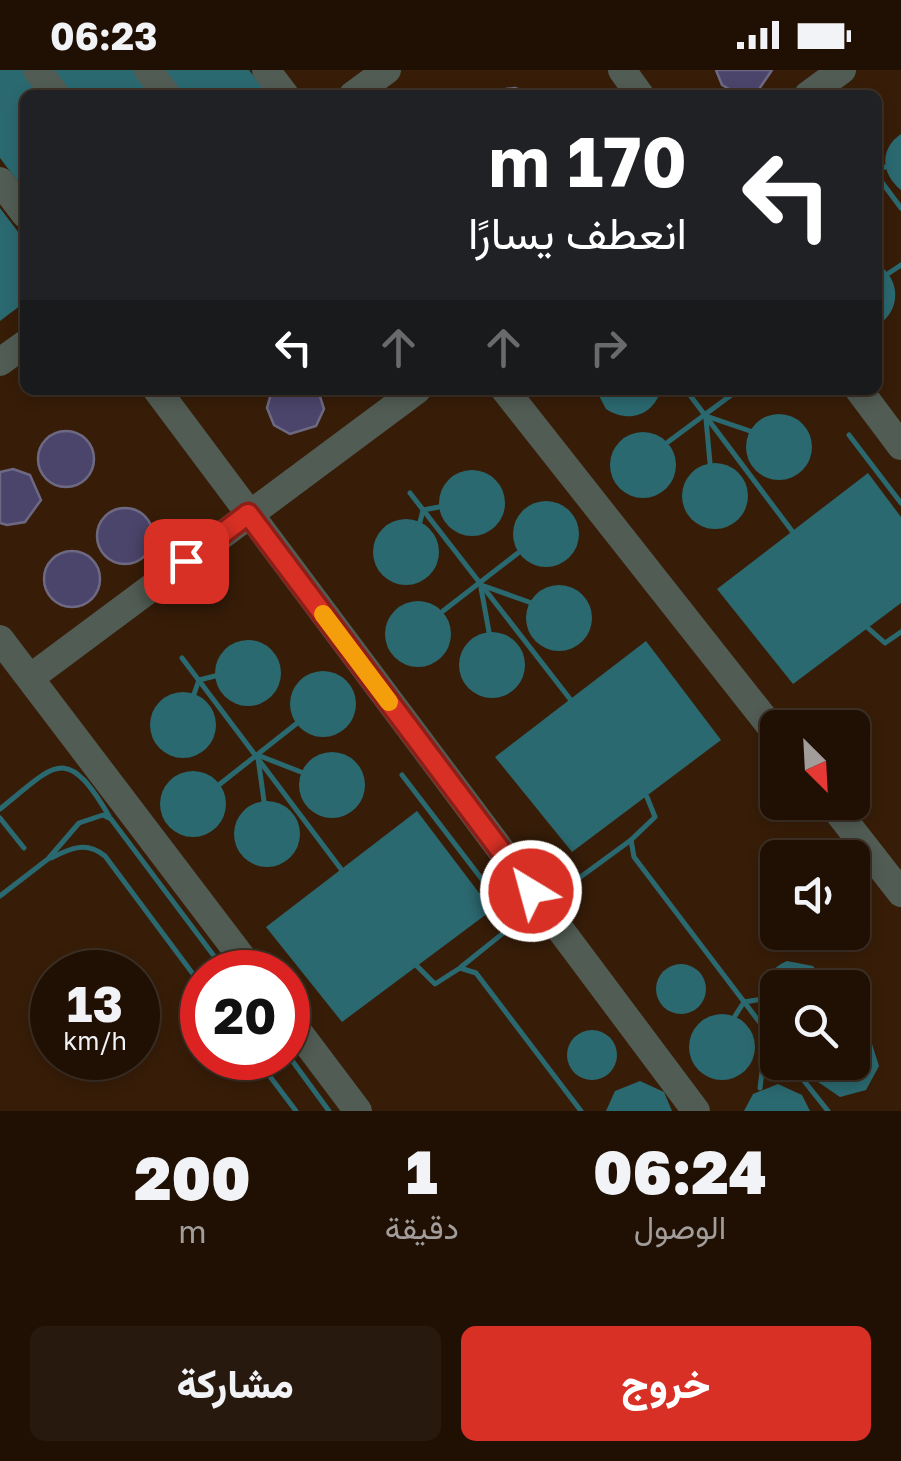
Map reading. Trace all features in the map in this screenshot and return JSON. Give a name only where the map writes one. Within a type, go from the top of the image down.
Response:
[{"type":"lane","points":[[37,70],[52,90]]},
{"type":"lane","points":[[148,70],[163,90]]},
{"type":"lane","points":[[266,70],[281,90]]},
{"type":"lane","points":[[360,90],[387,70]]},
{"type":"lane","points":[[815,90],[842,70]]},
{"type":"lane","points":[[0,181],[20,207]]},
{"type":"lane","points":[[160,395],[696,1111]]},
{"type":"lane","points":[[30,678],[411,395]]},
{"type":"lane","points":[[509,395],[760,713]]},
{"type":"lane","points":[[864,395],[901,446]]},
{"type":"lane","points":[[0,639],[236,950]]},
{"type":"lane","points":[[844,820],[901,893]]},
{"type":"lane","points":[[310,1047],[358,1111]]},
{"type":"shaded area","points":[[0,70],[901,70],[901,1111],[0,1111]]},
{"type":"water","points":[[0,70],[23,70],[39,90],[20,90],[20,184],[0,158]]},
{"type":"water","points":[[46,70],[136,70],[151,90],[61,90]]},
{"type":"water","points":[[162,70],[249,70],[264,90],[177,90]]},
{"type":"water","points":[[901,134],[901,190],[889,177],[885,162],[889,147]]},
{"type":"water","points":[[0,208],[20,234],[20,306],[0,321]]},
{"type":"water","points":[[882,268],[891,278],[895,295],[882,322]]},
{"type":"water","points":[[599,395],[659,395],[652,406],[639,414],[623,416],[606,409]]},
{"type":"water","points":[[779,414],[803,423],[812,447],[803,471],[779,480],[755,471],[746,447],[755,423]]},
{"type":"water","points":[[643,432],[667,441],[676,465],[667,489],[643,498],[619,489],[610,465],[619,441]]},
{"type":"water","points":[[715,463],[739,472],[748,496],[739,520],[715,529],[691,520],[682,496],[691,472]]},
{"type":"water","points":[[472,470],[496,479],[505,503],[496,527],[472,536],[448,527],[439,503],[448,479]]},
{"type":"water","points":[[868,473],[901,517],[901,603],[793,684],[717,589]]},
{"type":"water","points":[[546,501],[570,510],[579,534],[570,558],[546,567],[522,558],[513,534],[522,510]]},
{"type":"water","points":[[406,519],[430,528],[439,552],[430,576],[406,585],[382,576],[373,552],[382,528]]},
{"type":"water","points":[[559,585],[583,594],[592,618],[583,642],[559,651],[535,642],[526,618],[535,594]]},
{"type":"water","points":[[418,601],[442,610],[451,634],[442,658],[418,667],[394,658],[385,634],[394,610]]},
{"type":"water","points":[[492,632],[516,641],[525,665],[516,689],[492,698],[468,689],[459,665],[468,641]]},
{"type":"water","points":[[248,640],[272,649],[281,673],[272,697],[248,706],[224,697],[215,673],[224,649]]},
{"type":"water","points":[[646,641],[721,740],[572,852],[495,757]]},
{"type":"water","points":[[323,671],[347,680],[356,704],[347,728],[323,737],[299,728],[290,704],[299,680]]},
{"type":"water","points":[[183,692],[207,701],[216,725],[207,749],[183,758],[159,749],[150,725],[159,701]]},
{"type":"water","points":[[332,752],[356,761],[365,785],[356,809],[332,818],[308,809],[299,785],[308,761]]},
{"type":"water","points":[[193,771],[217,780],[226,804],[217,828],[193,837],[169,828],[160,804],[169,780]]},
{"type":"water","points":[[267,801],[291,810],[300,834],[291,858],[267,867],[243,858],[234,834],[243,810]]},
{"type":"water","points":[[417,811],[492,910],[342,1022],[310,982],[310,950],[284,950],[266,927]]},
{"type":"water","points":[[787,961],[816,970],[773,970]]},
{"type":"water","points":[[681,964],[698,972],[706,989],[698,1006],[681,1014],[664,1006],[656,989],[664,972]]},
{"type":"water","points":[[722,1014],[746,1023],[755,1047],[746,1071],[722,1080],[698,1071],[689,1047],[698,1023]]},
{"type":"water","points":[[592,1030],[609,1038],[617,1055],[609,1072],[592,1080],[575,1072],[567,1055],[575,1038]]},
{"type":"water","points":[[871,1041],[879,1066],[866,1090],[840,1097],[818,1082],[870,1080]]},
{"type":"water","points":[[640,1081],[664,1092],[672,1111],[606,1111],[615,1091]]},
{"type":"water","points":[[778,1084],[802,1095],[810,1111],[744,1111],[753,1094]]},
{"type":"building","points":[[716,70],[772,70],[758,90],[731,90],[722,85]]},
{"type":"building","points":[[271,395],[320,395],[324,409],[316,426],[290,434],[274,425],[267,408]]},
{"type":"building","points":[[66,431],[86,439],[94,459],[86,479],[66,487],[46,479],[38,459],[46,439]]},
{"type":"building","points":[[13,469],[30,475],[41,500],[25,522],[7,525],[0,523],[0,472]]},
{"type":"building","points":[[125,508],[145,516],[153,536],[145,556],[125,564],[105,556],[97,536],[105,516]]},
{"type":"building","points":[[72,551],[92,559],[100,579],[92,599],[72,607],[52,599],[44,579],[52,559]]},
{"type":"waterway","points":[[882,182],[901,208]]},
{"type":"waterway","points":[[889,273],[901,265]]},
{"type":"waterway","points":[[690,395],[792,531]]},
{"type":"waterway","points":[[668,442],[731,395]]},
{"type":"waterway","points":[[709,417],[750,431]]},
{"type":"waterway","points":[[706,419],[710,463]]},
{"type":"waterway","points":[[849,435],[901,503]]},
{"type":"waterway","points":[[410,493],[570,699]]},
{"type":"waterway","points":[[420,522],[423,510],[439,507]]},
{"type":"waterway","points":[[443,611],[518,553]]},
{"type":"waterway","points":[[484,586],[529,602]]},
{"type":"waterway","points":[[481,588],[489,632]]},
{"type":"waterway","points":[[868,628],[885,643],[901,632]]},
{"type":"waterway","points":[[182,658],[341,869]]},
{"type":"waterway","points":[[194,694],[199,680],[215,676]]},
{"type":"waterway","points":[[220,784],[296,724]]},
{"type":"waterway","points":[[260,756],[301,772]]},
{"type":"waterway","points":[[258,758],[264,801]]},
{"type":"waterway","points":[[0,809],[35,781],[59,768],[82,778],[109,816]]},
{"type":"waterway","points":[[402,775],[514,921],[519,922],[536,910]]},
{"type":"waterway","points":[[647,797],[655,817],[631,840],[634,857],[760,1023]]},
{"type":"waterway","points":[[0,896],[48,859],[79,823],[103,815],[111,819],[209,950]]},
{"type":"waterway","points":[[0,818],[24,848]]},
{"type":"waterway","points":[[549,900],[631,840]]},
{"type":"waterway","points":[[51,858],[78,848],[105,856],[180,957]]},
{"type":"waterway","points":[[461,967],[517,922]]},
{"type":"waterway","points":[[417,966],[435,984],[460,968],[476,973],[581,1111]]},
{"type":"waterway","points":[[735,1016],[744,1002],[760,999]]},
{"type":"waterway","points":[[273,1080],[296,1111]]},
{"type":"waterway","points":[[306,1080],[329,1111]]},
{"type":"waterway","points":[[760,1088],[761,1080]]},
{"type":"waterway","points":[[803,1080],[828,1111]]},
{"type":"slow traffic","points":[[323,614],[389,702]]},
{"type":"route","points":[[186,561],[248,514],[531,891]]}]
